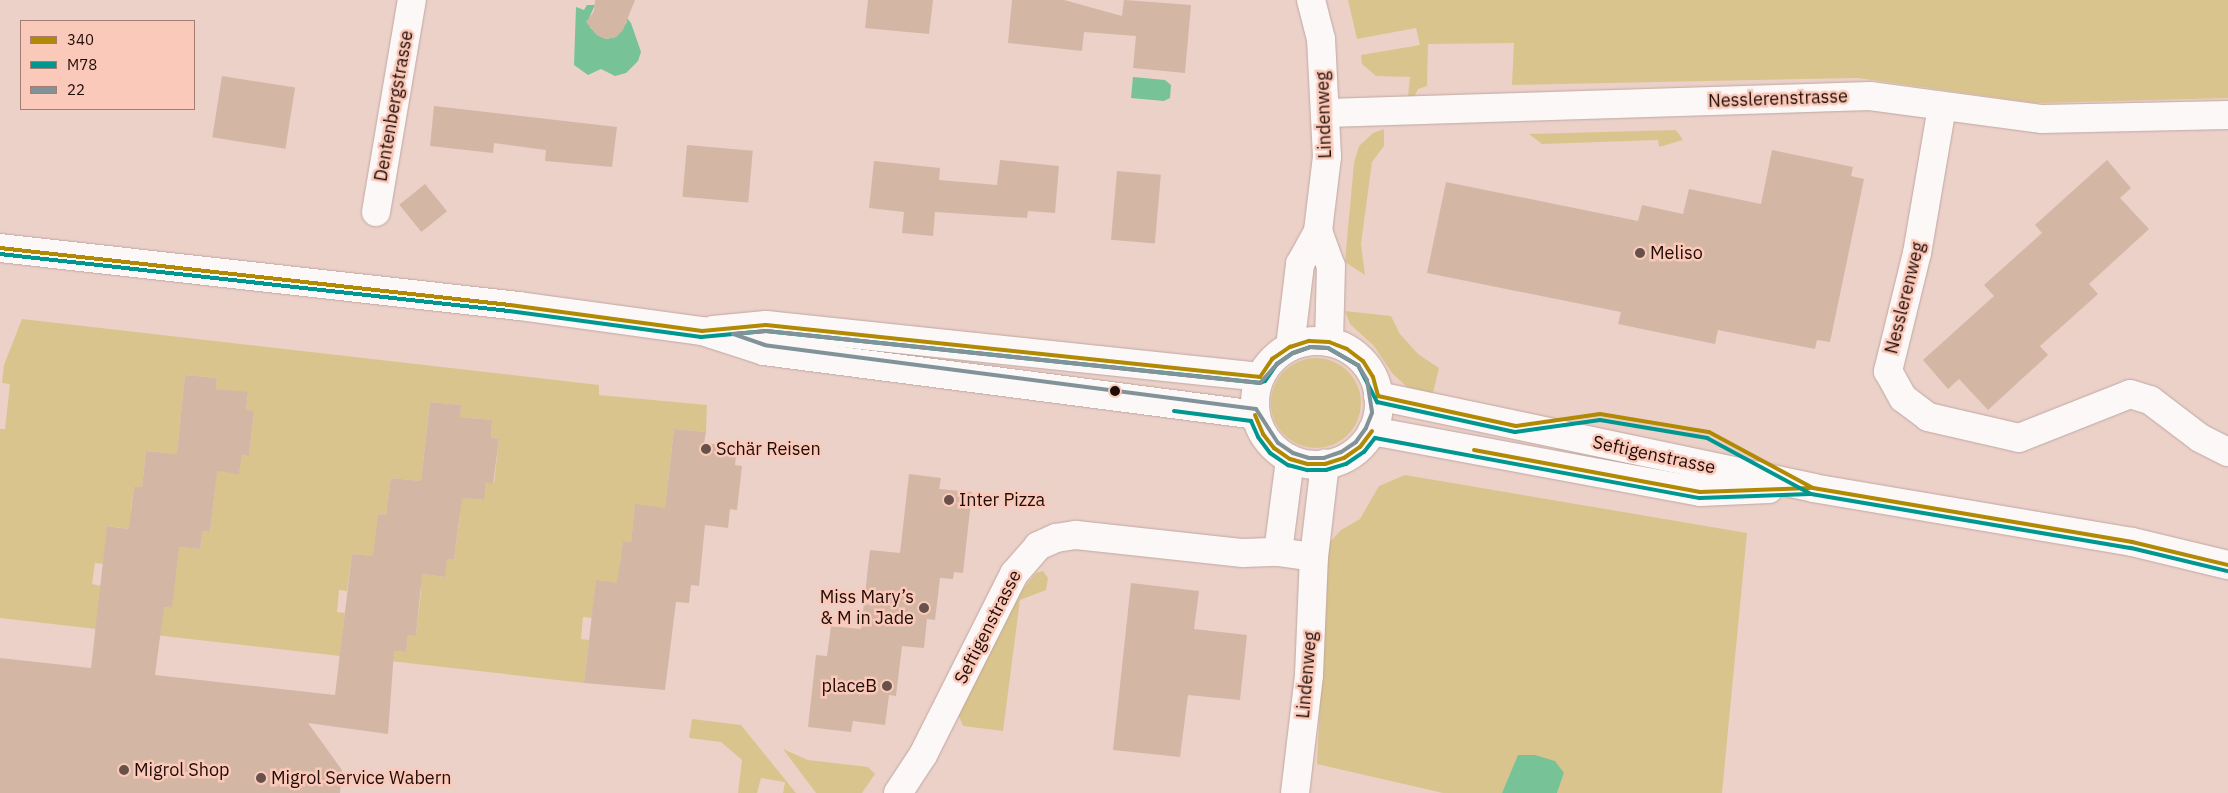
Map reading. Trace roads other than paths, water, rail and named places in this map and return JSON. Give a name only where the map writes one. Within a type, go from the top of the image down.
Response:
[{"type":"main road","name":"Dentenbergstrasse","points":[[376,212],[412,0]]},
{"type":"main road","name":"Lindenweg","points":[[1290,347],[1300,264],[1318,231],[1327,156],[1327,113],[1321,38],[1311,0]]},
{"type":"main road","name":"Nesslerenstrasse","points":[[1327,113],[1870,96],[2042,119],[2228,115]]},
{"type":"main road","name":"Nesslerenweg","points":[[1942,107],[1918,253],[1888,370],[1903,398],[1928,417],[2020,438],[2130,394],[2150,400],[2200,438],[2228,452]]},
{"type":"main road","name":"Lindenweg","points":[[1318,231],[1331,266],[1329,342]]},
{"type":"main road","points":[[0,248],[510,305],[702,331],[764,351],[1256,415]]},
{"type":"main road","points":[[702,331],[766,324],[1260,377]]},
{"type":"main road","points":[[1309,341],[1329,342],[1347,349],[1363,360],[1373,377],[1378,396],[1378,414],[1372,431],[1352,453],[1325,464],[1308,464],[1290,459],[1274,448],[1263,434],[1256,415],[1255,396],[1260,377],[1272,359],[1290,347],[1309,341]]},
{"type":"main road","name":"Seftigenstrasse","points":[[1378,396],[1813,488],[2132,542],[2228,566]]},
{"type":"main road","name":"Seftigenstrasse","points":[[1372,431],[1700,492],[1813,488]]},
{"type":"main road","points":[[1290,459],[1278,552],[1314,557]]},
{"type":"main road","name":"Lindenweg","points":[[1295,793],[1309,675],[1314,557],[1325,464]]},
{"type":"main road","name":"Seftigenstrasse","points":[[898,793],[923,755],[1014,574],[1030,553],[1046,541],[1076,535],[1243,553],[1278,552]]},
{"type":"place","name":"Meliso","points":[[1640,253]]},
{"type":"place","name":"Schär Reisen","points":[[706,449]]},
{"type":"place","name":"Inter Pizza","points":[[949,500]]},
{"type":"place","name":"Miss Mary’s & M in Jade","points":[[924,608]]},
{"type":"place","name":"placeB","points":[[887,686]]},
{"type":"place","name":"Migrol Shop","points":[[124,770]]},
{"type":"place","name":"Migrol Service Wabern","points":[[261,778]]}]
